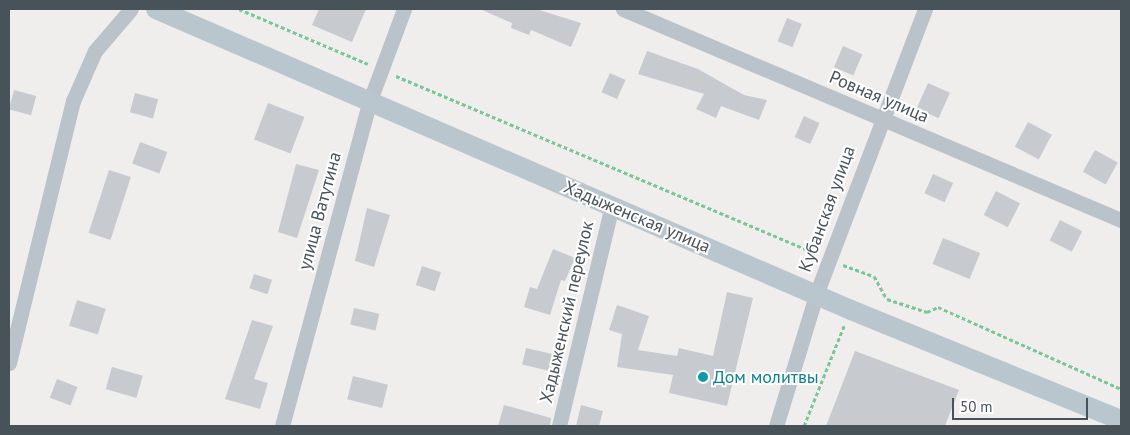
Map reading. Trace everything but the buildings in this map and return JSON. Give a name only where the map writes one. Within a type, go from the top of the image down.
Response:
[{"type":"main road","name":"Хадыженская улица","points":[[156,9],[369,103],[817,292],[851,310],[1121,420]]},
{"type":"street","points":[[9,364],[73,101],[95,51],[131,9]]},
{"type":"street","name":"улица Ватутина","points":[[282,426],[369,103],[380,69],[404,9]]},
{"type":"street","name":"Ровная улица","points":[[622,9],[1121,220]]},
{"type":"street","name":"Кубанская улица","points":[[776,426],[817,292],[881,118],[925,9]]},
{"type":"street","name":"Хадыженский переулок","points":[[559,426],[612,206]]},
{"type":"path","points":[[238,9],[829,260],[874,276],[887,299],[927,312],[938,307],[1121,389]]},
{"type":"path","points":[[804,426],[851,310]]},
{"type":"place","name":"Дом молитвы","points":[[703,377]]}]
